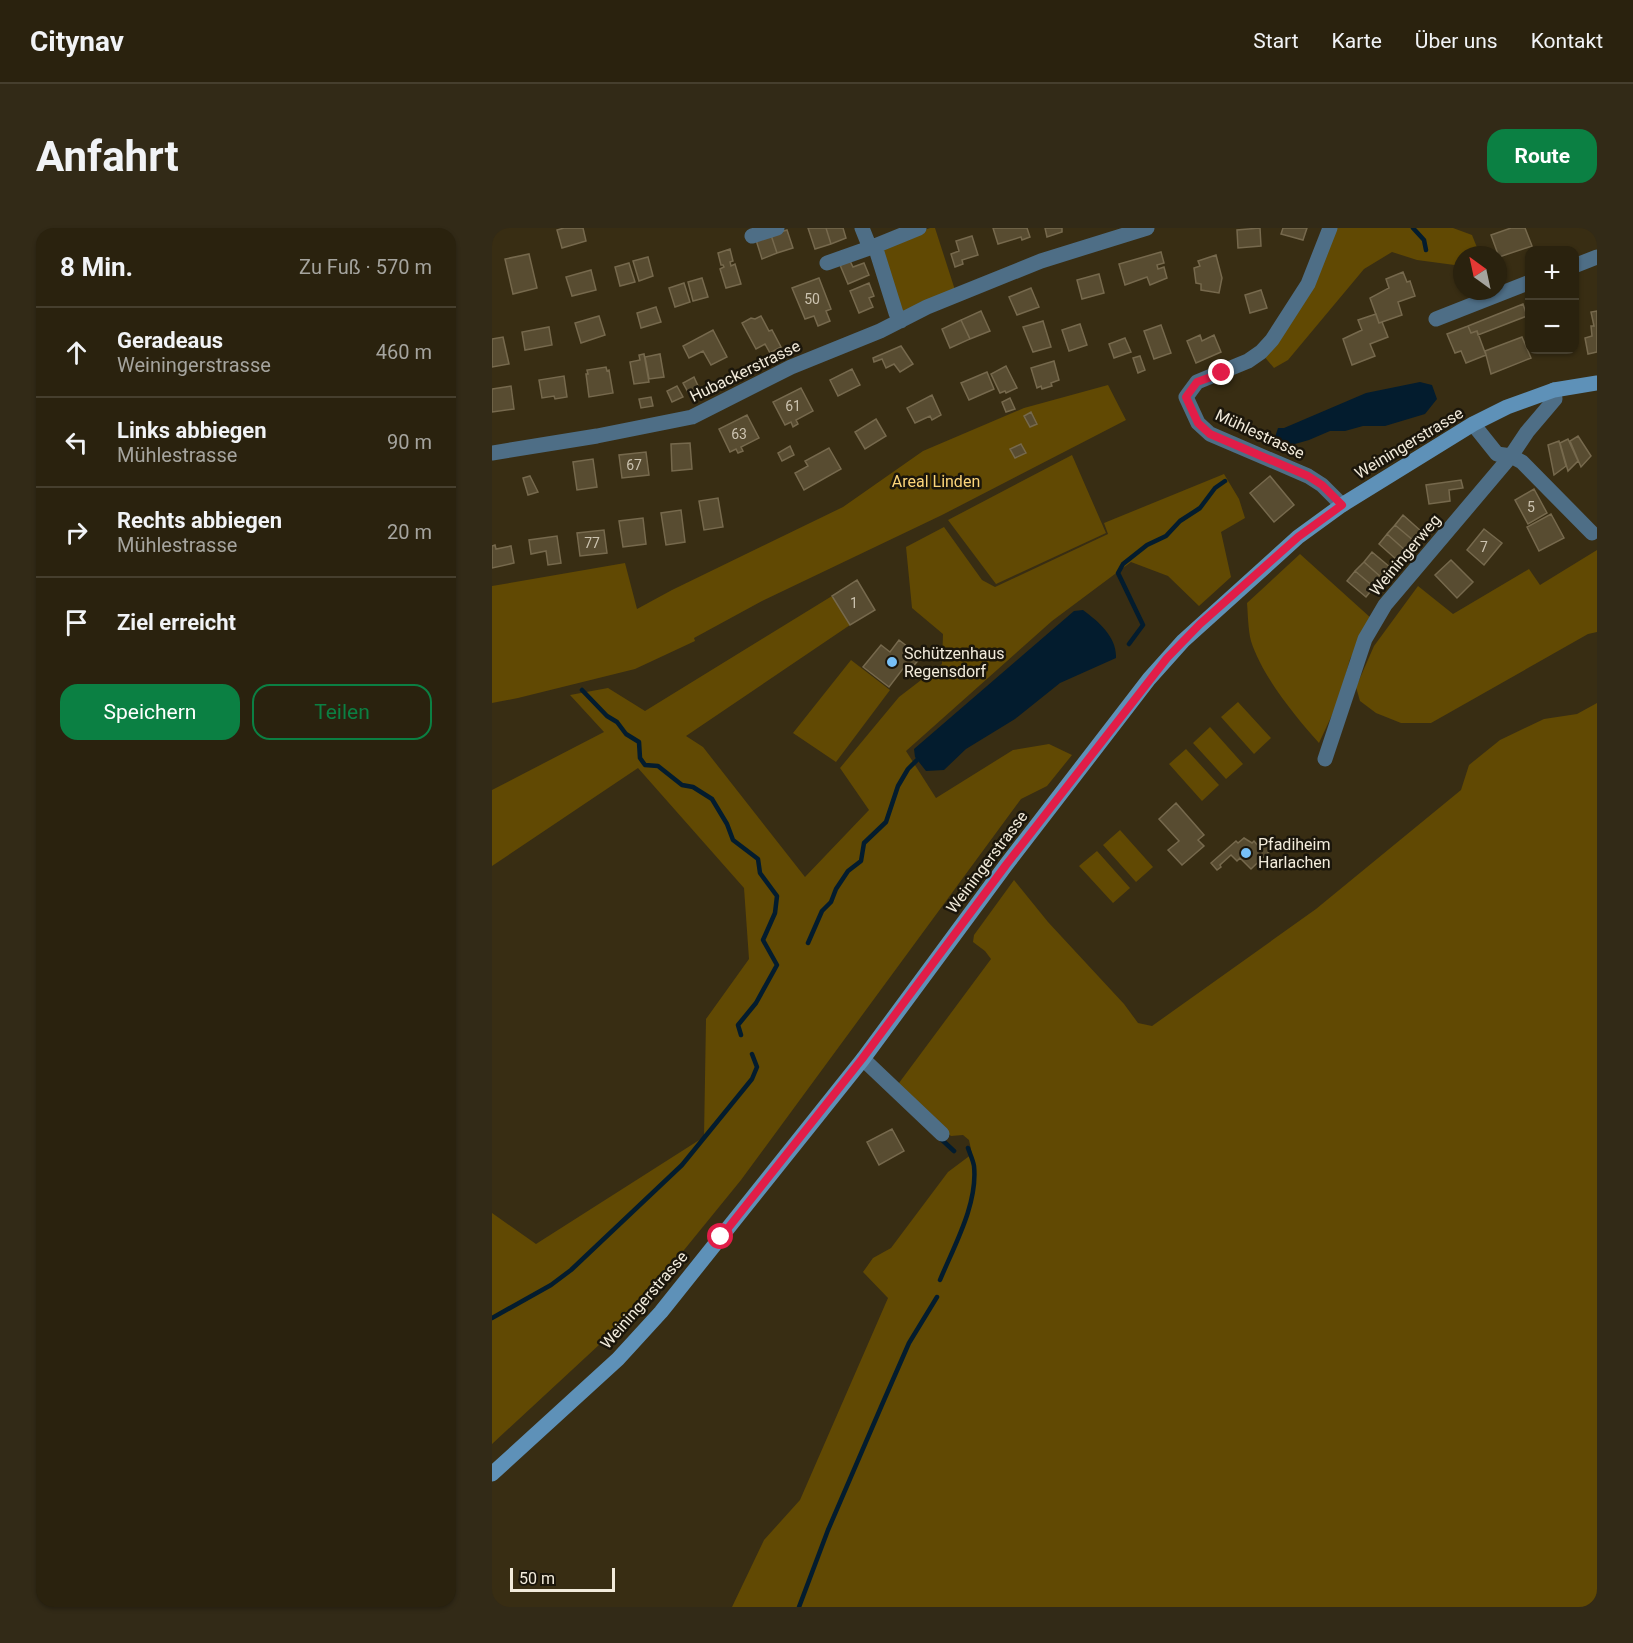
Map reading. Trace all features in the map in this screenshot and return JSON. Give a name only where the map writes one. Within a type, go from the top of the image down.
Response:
[{"type":"street","points":[[752,236],[777,228]]},
{"type":"street","points":[[862,228],[872,247],[901,321]]},
{"type":"street","points":[[827,263],[919,228]]},
{"type":"street","name":"Hubackerstrasse","points":[[492,453],[597,436],[692,417],[791,367],[901,321],[927,307],[1041,261],[1147,228]]},
{"type":"street","name":"Mühlestrasse","points":[[1330,228],[1308,284],[1272,340],[1248,361],[1197,382],[1186,397],[1198,423],[1210,434],[1308,476],[1322,485],[1342,505]]},
{"type":"street","points":[[1579,264],[1597,257]]},
{"type":"street","points":[[1436,319],[1525,284]]},
{"type":"street","name":"Weiningerstrasse","points":[[492,1474],[644,1333],[862,1059],[1006,865],[1167,658],[1200,624],[1298,537],[1342,505],[1473,424],[1508,407],[1554,390],[1597,383]]},
{"type":"street","name":"Weiningerweg","points":[[1325,759],[1365,639],[1385,605],[1511,456],[1527,432],[1555,399],[1554,390]]},
{"type":"street","points":[[1473,424],[1497,454],[1511,456],[1522,462],[1592,533]]},
{"type":"street","points":[[862,1059],[942,1134]]},
{"type":"green space","points":[[935,228],[955,290],[902,312],[880,247]]},
{"type":"green space","points":[[1334,228],[1453,228],[1472,235],[1476,246],[1453,246],[1453,265],[1417,260],[1392,252],[1364,269],[1288,360],[1274,368],[1263,355]]},
{"type":"green space","points":[[1108,385],[1126,420],[942,515],[762,601],[694,638],[695,641],[635,669],[492,703],[492,586],[625,563],[637,609],[843,507],[923,451],[1024,408]]},
{"type":"green space","name":"Areal Linden","points":[[1072,455],[1106,533],[996,584],[948,520]]},
{"type":"green space","points":[[1224,474],[1239,499],[1245,518],[1221,532],[1231,577],[1199,606],[1168,576],[1131,562],[1052,621],[906,751],[936,798],[1013,750],[1049,744],[1072,755],[1047,786],[1021,799],[741,1180],[627,1319],[492,1444],[492,1213],[536,1244],[704,1137],[706,1019],[749,959],[744,888],[638,768],[492,866],[492,790],[604,732],[570,695],[608,688],[645,711],[832,596],[850,625],[686,736],[703,747],[805,877],[869,810],[840,768],[899,697],[942,664],[943,634],[912,608],[906,547],[944,527],[982,580],[995,587],[1108,534],[1104,523]]},
{"type":"green space","points":[[1597,550],[1597,632],[1588,634],[1431,723],[1401,723],[1376,713],[1360,701],[1356,687],[1374,646],[1418,586],[1453,614],[1529,569],[1540,585]]},
{"type":"green space","points":[[1300,554],[1372,619],[1350,659],[1338,702],[1319,743],[1271,682],[1256,654],[1249,627],[1247,603]]},
{"type":"green space","points":[[851,660],[890,690],[836,762],[793,733]]},
{"type":"green space","points":[[1238,702],[1271,738],[1254,754],[1221,717]]},
{"type":"green space","points":[[1597,703],[1597,1607],[732,1607],[764,1540],[800,1500],[888,1298],[863,1272],[873,1258],[891,1248],[948,1172],[972,1154],[969,1140],[963,1135],[951,1136],[900,1091],[899,1083],[991,959],[973,942],[974,935],[1014,880],[1048,922],[1124,1004],[1138,1023],[1152,1026],[1316,909],[1461,790],[1469,765],[1500,740],[1544,719],[1577,714]]},
{"type":"green space","points":[[1210,727],[1243,764],[1226,779],[1193,743]]},
{"type":"green space","points":[[1186,749],[1219,785],[1202,801],[1169,764]]},
{"type":"green space","points":[[1120,830],[1153,867],[1136,882],[1103,845]]},
{"type":"green space","points":[[1097,851],[1130,888],[1113,903],[1079,866]]},
{"type":"water","points":[[1420,382],[1432,385],[1437,399],[1425,414],[1385,426],[1363,426],[1345,431],[1330,431],[1281,448],[1277,446],[1273,448],[1270,444],[1278,428],[1284,428],[1366,393]]},
{"type":"water","points":[[1083,610],[1101,625],[1110,637],[1116,650],[1116,658],[1060,683],[1015,719],[966,749],[944,770],[926,771],[915,757],[914,749],[1074,611]]},
{"type":"building","points":[[583,228],[586,241],[562,248],[557,230]]},
{"type":"building","points":[[808,228],[826,228],[831,244],[815,249]]},
{"type":"building","points":[[826,228],[843,228],[846,238],[831,244]]},
{"type":"building","points":[[993,228],[1027,228],[1030,237],[1022,240],[1021,237],[998,244]]},
{"type":"building","points":[[1045,228],[1062,228],[1062,232],[1047,237]]},
{"type":"building","points":[[1260,228],[1261,246],[1238,248],[1237,230]]},
{"type":"building","points":[[1283,228],[1307,228],[1303,240],[1281,234]]},
{"type":"building","points":[[1511,228],[1525,228],[1532,246],[1525,246],[1525,248],[1507,254],[1507,246],[1495,246],[1491,235]]},
{"type":"building","points":[[787,230],[793,248],[777,253],[771,235]]},
{"type":"building","points":[[771,235],[777,253],[762,259],[756,240]]},
{"type":"building","points":[[972,236],[978,255],[962,260],[963,264],[955,267],[951,254],[959,251],[956,241]]},
{"type":"building","points":[[730,249],[733,261],[730,262],[731,266],[735,264],[741,284],[726,288],[720,269],[724,267],[721,265],[718,253]]},
{"type":"building","points":[[1161,252],[1164,263],[1157,265],[1158,269],[1164,267],[1167,278],[1150,285],[1147,277],[1125,285],[1119,264]]},
{"type":"building","points":[[529,254],[537,288],[513,294],[505,259]]},
{"type":"building","points":[[1216,255],[1222,278],[1219,293],[1201,290],[1201,284],[1196,283],[1194,268],[1200,266],[1198,261]]},
{"type":"building","points":[[648,257],[653,276],[639,281],[633,261]]},
{"type":"building","points":[[850,261],[853,267],[864,263],[869,275],[848,284],[840,265]]},
{"type":"building","points":[[629,263],[635,282],[620,286],[615,267]]},
{"type":"building","points":[[591,270],[596,290],[572,296],[566,277]]},
{"type":"building","points":[[1403,272],[1407,282],[1410,281],[1415,296],[1398,302],[1402,315],[1379,323],[1370,298],[1389,288],[1386,279]]},
{"type":"building","points":[[1099,274],[1104,293],[1082,299],[1077,280]]},
{"type":"building","points":[[702,278],[708,297],[693,301],[688,282]]},
{"type":"building","points":[[819,278],[831,309],[826,311],[830,321],[818,326],[814,316],[805,319],[792,288]]},
{"type":"building","points":[[684,283],[690,302],[675,307],[669,288]]},
{"type":"building","points":[[869,283],[874,296],[869,298],[873,307],[859,313],[850,291]]},
{"type":"building","points":[[1031,288],[1039,307],[1017,315],[1009,297]]},
{"type":"building","points":[[1261,290],[1267,308],[1250,313],[1245,295]]},
{"type":"building","points":[[1523,304],[1525,317],[1478,335],[1477,331],[1471,333],[1468,326]]},
{"type":"building","points":[[656,307],[661,322],[641,328],[637,313]]},
{"type":"building","points":[[981,311],[990,331],[970,339],[961,320]]},
{"type":"building","points":[[1597,311],[1597,352],[1588,354],[1585,338],[1592,336],[1591,326],[1594,326],[1591,312]]},
{"type":"building","points":[[1376,314],[1388,337],[1370,344],[1375,356],[1352,365],[1343,339],[1362,330],[1358,320]]},
{"type":"building","points":[[599,316],[605,335],[581,343],[575,323]]},
{"type":"building","points":[[761,316],[781,347],[770,353],[765,344],[756,349],[742,323]]},
{"type":"building","points":[[961,320],[970,339],[950,348],[942,329]]},
{"type":"building","points":[[1043,321],[1051,347],[1033,352],[1023,327]]},
{"type":"building","points":[[1080,324],[1087,345],[1069,351],[1062,330]]},
{"type":"building","points":[[1161,325],[1171,353],[1154,359],[1144,331]]},
{"type":"building","points":[[1468,326],[1471,333],[1477,331],[1486,355],[1466,363],[1461,351],[1455,353],[1447,334]]},
{"type":"building","points":[[549,327],[552,345],[525,350],[522,332]]},
{"type":"building","points":[[713,330],[727,357],[711,365],[703,351],[689,358],[683,346]]},
{"type":"building","points":[[1200,335],[1202,341],[1214,335],[1221,352],[1196,363],[1187,341]]},
{"type":"building","points":[[503,337],[509,364],[492,367],[492,339]]},
{"type":"building","points":[[1522,337],[1525,354],[1529,354],[1531,358],[1491,374],[1485,351]]},
{"type":"building","points":[[1125,338],[1131,352],[1114,358],[1109,344]]},
{"type":"building","points":[[901,346],[913,364],[900,372],[894,364],[886,368],[882,359],[874,362],[873,358]]},
{"type":"building","points":[[644,354],[649,382],[634,384],[630,362],[640,360],[639,355]]},
{"type":"building","points":[[660,354],[664,377],[649,379],[645,357]]},
{"type":"building","points":[[1140,356],[1145,370],[1138,373],[1133,358]]},
{"type":"building","points":[[1054,361],[1059,380],[1051,383],[1052,386],[1037,388],[1031,368]]},
{"type":"building","points":[[1006,366],[1017,388],[1000,393],[991,374]]},
{"type":"building","points":[[606,367],[607,371],[609,370],[613,393],[589,397],[587,370]]},
{"type":"building","points":[[852,369],[860,385],[838,396],[830,380]]},
{"type":"building","points":[[987,372],[994,389],[969,400],[961,383]]},
{"type":"building","points":[[564,376],[567,397],[542,398],[539,380]]},
{"type":"building","points":[[694,377],[699,388],[689,394],[683,383]]},
{"type":"building","points":[[511,386],[514,409],[492,412],[492,389]]},
{"type":"building","points":[[677,386],[683,397],[672,402],[667,391]]},
{"type":"building","points":[[801,388],[813,411],[796,420],[798,424],[793,427],[791,422],[785,425],[773,402]]},
{"type":"building","points":[[932,395],[941,415],[932,420],[930,416],[915,423],[907,408]]},
{"type":"building","points":[[651,397],[653,406],[641,408],[639,399]]},
{"type":"building","points":[[1010,398],[1015,409],[1006,412],[1002,402]]},
{"type":"building","points":[[1031,412],[1037,424],[1030,427],[1024,416]]},
{"type":"building","points":[[747,415],[759,438],[741,447],[743,451],[738,453],[736,449],[730,452],[719,429]]},
{"type":"building","points":[[876,419],[886,436],[865,449],[855,432]]},
{"type":"building","points":[[1578,436],[1591,456],[1581,467],[1570,441]]},
{"type":"building","points":[[1568,439],[1578,461],[1568,471],[1560,443]]},
{"type":"building","points":[[1559,441],[1566,466],[1554,475],[1548,445]]},
{"type":"building","points":[[690,443],[692,469],[672,471],[671,444]]},
{"type":"building","points":[[1021,444],[1026,453],[1015,458],[1010,449]]},
{"type":"building","points":[[790,446],[794,455],[782,461],[778,453]]},
{"type":"building","points":[[829,448],[841,469],[804,490],[795,473],[808,466],[805,461]]},
{"type":"building","points":[[646,452],[649,475],[622,478],[619,455]]},
{"type":"building","points":[[593,459],[597,487],[577,490],[573,462]]},
{"type":"building","points":[[530,476],[538,492],[528,495],[523,478]]},
{"type":"building","points":[[1270,476],[1294,505],[1274,522],[1250,493]]},
{"type":"building","points":[[1461,480],[1463,488],[1449,490],[1450,501],[1429,504],[1426,485]]},
{"type":"building","points":[[1534,489],[1547,513],[1528,524],[1515,500]]},
{"type":"building","points":[[718,498],[723,527],[704,530],[699,501]]},
{"type":"building","points":[[681,510],[685,542],[666,545],[661,513]]},
{"type":"building","points":[[1551,514],[1564,538],[1539,551],[1527,527]]},
{"type":"building","points":[[1403,515],[1422,532],[1414,541],[1395,525]]},
{"type":"building","points":[[643,518],[646,544],[623,547],[619,521]]},
{"type":"building","points":[[1395,525],[1414,541],[1406,551],[1387,534]]},
{"type":"building","points":[[1484,529],[1502,543],[1484,565],[1467,550]]},
{"type":"building","points":[[604,530],[607,553],[580,556],[577,533]]},
{"type":"building","points":[[1387,534],[1406,551],[1397,560],[1379,544]]},
{"type":"building","points":[[557,536],[561,563],[548,565],[546,551],[531,554],[529,540]]},
{"type":"building","points":[[495,545],[496,549],[511,546],[514,563],[492,568],[492,546]]},
{"type":"building","points":[[1372,552],[1391,568],[1382,578],[1364,562]]},
{"type":"building","points":[[1451,560],[1473,582],[1457,598],[1435,575]]},
{"type":"building","points":[[1364,562],[1382,578],[1374,587],[1355,571]]},
{"type":"building","points":[[1355,571],[1374,587],[1366,597],[1347,581]]},
{"type":"building","name":"Schützenhaus Regensdorf","points":[[857,580],[875,610],[850,625],[832,596]]},
{"type":"building","name":"Schützenhaus Regensdorf","points":[[899,640],[921,657],[910,670],[905,666],[889,687],[863,667],[881,645],[890,652]]},
{"type":"building","points":[[1176,803],[1204,835],[1198,840],[1204,846],[1182,865],[1168,850],[1179,841],[1159,819]]},
{"type":"building","name":"Pfadiheim Harlachen","points":[[1244,838],[1252,843],[1254,841],[1259,847],[1264,843],[1271,850],[1251,869],[1240,858],[1237,861],[1231,855],[1217,870],[1211,863],[1236,841],[1238,843]]},
{"type":"building","points":[[892,1129],[904,1151],[879,1165],[867,1142]]},
{"type":"waterway","points":[[1413,228],[1424,240],[1426,250]]},
{"type":"waterway","points":[[1129,644],[1143,625],[1118,573],[1123,564],[1147,545],[1166,536],[1180,521],[1200,508],[1215,488],[1225,481]]},
{"type":"waterway","points":[[582,690],[607,716],[617,722],[626,734],[639,742],[640,758],[645,765],[658,766],[682,785],[693,787],[712,799],[727,824],[733,840],[758,859],[760,873],[777,896],[775,913],[763,940],[777,965],[756,1003],[738,1025],[741,1035]]},
{"type":"waterway","points":[[808,943],[822,911],[831,902],[836,889],[848,871],[861,861],[864,843],[886,822],[898,786],[908,769],[917,760]]},
{"type":"waterway","points":[[492,1318],[551,1285],[571,1270],[682,1165],[752,1079],[757,1067],[752,1054]]},
{"type":"waterway","points":[[941,1139],[954,1151]]},
{"type":"waterway","points":[[940,1280],[969,1210],[974,1166],[968,1148]]},
{"type":"waterway","points":[[799,1607],[828,1530],[909,1343],[937,1297]]},
{"type":"place","name":"Schützenhaus Regensdorf","points":[[892,662]]},
{"type":"place","name":"Pfadiheim Harlachen","points":[[1246,853]]},
{"type":"route","points":[[721,1237],[862,1059],[1006,865],[1149,679],[1200,624],[1298,537],[1342,505],[1322,485],[1308,476],[1210,434],[1198,423],[1186,397],[1197,382],[1222,373]]}]
